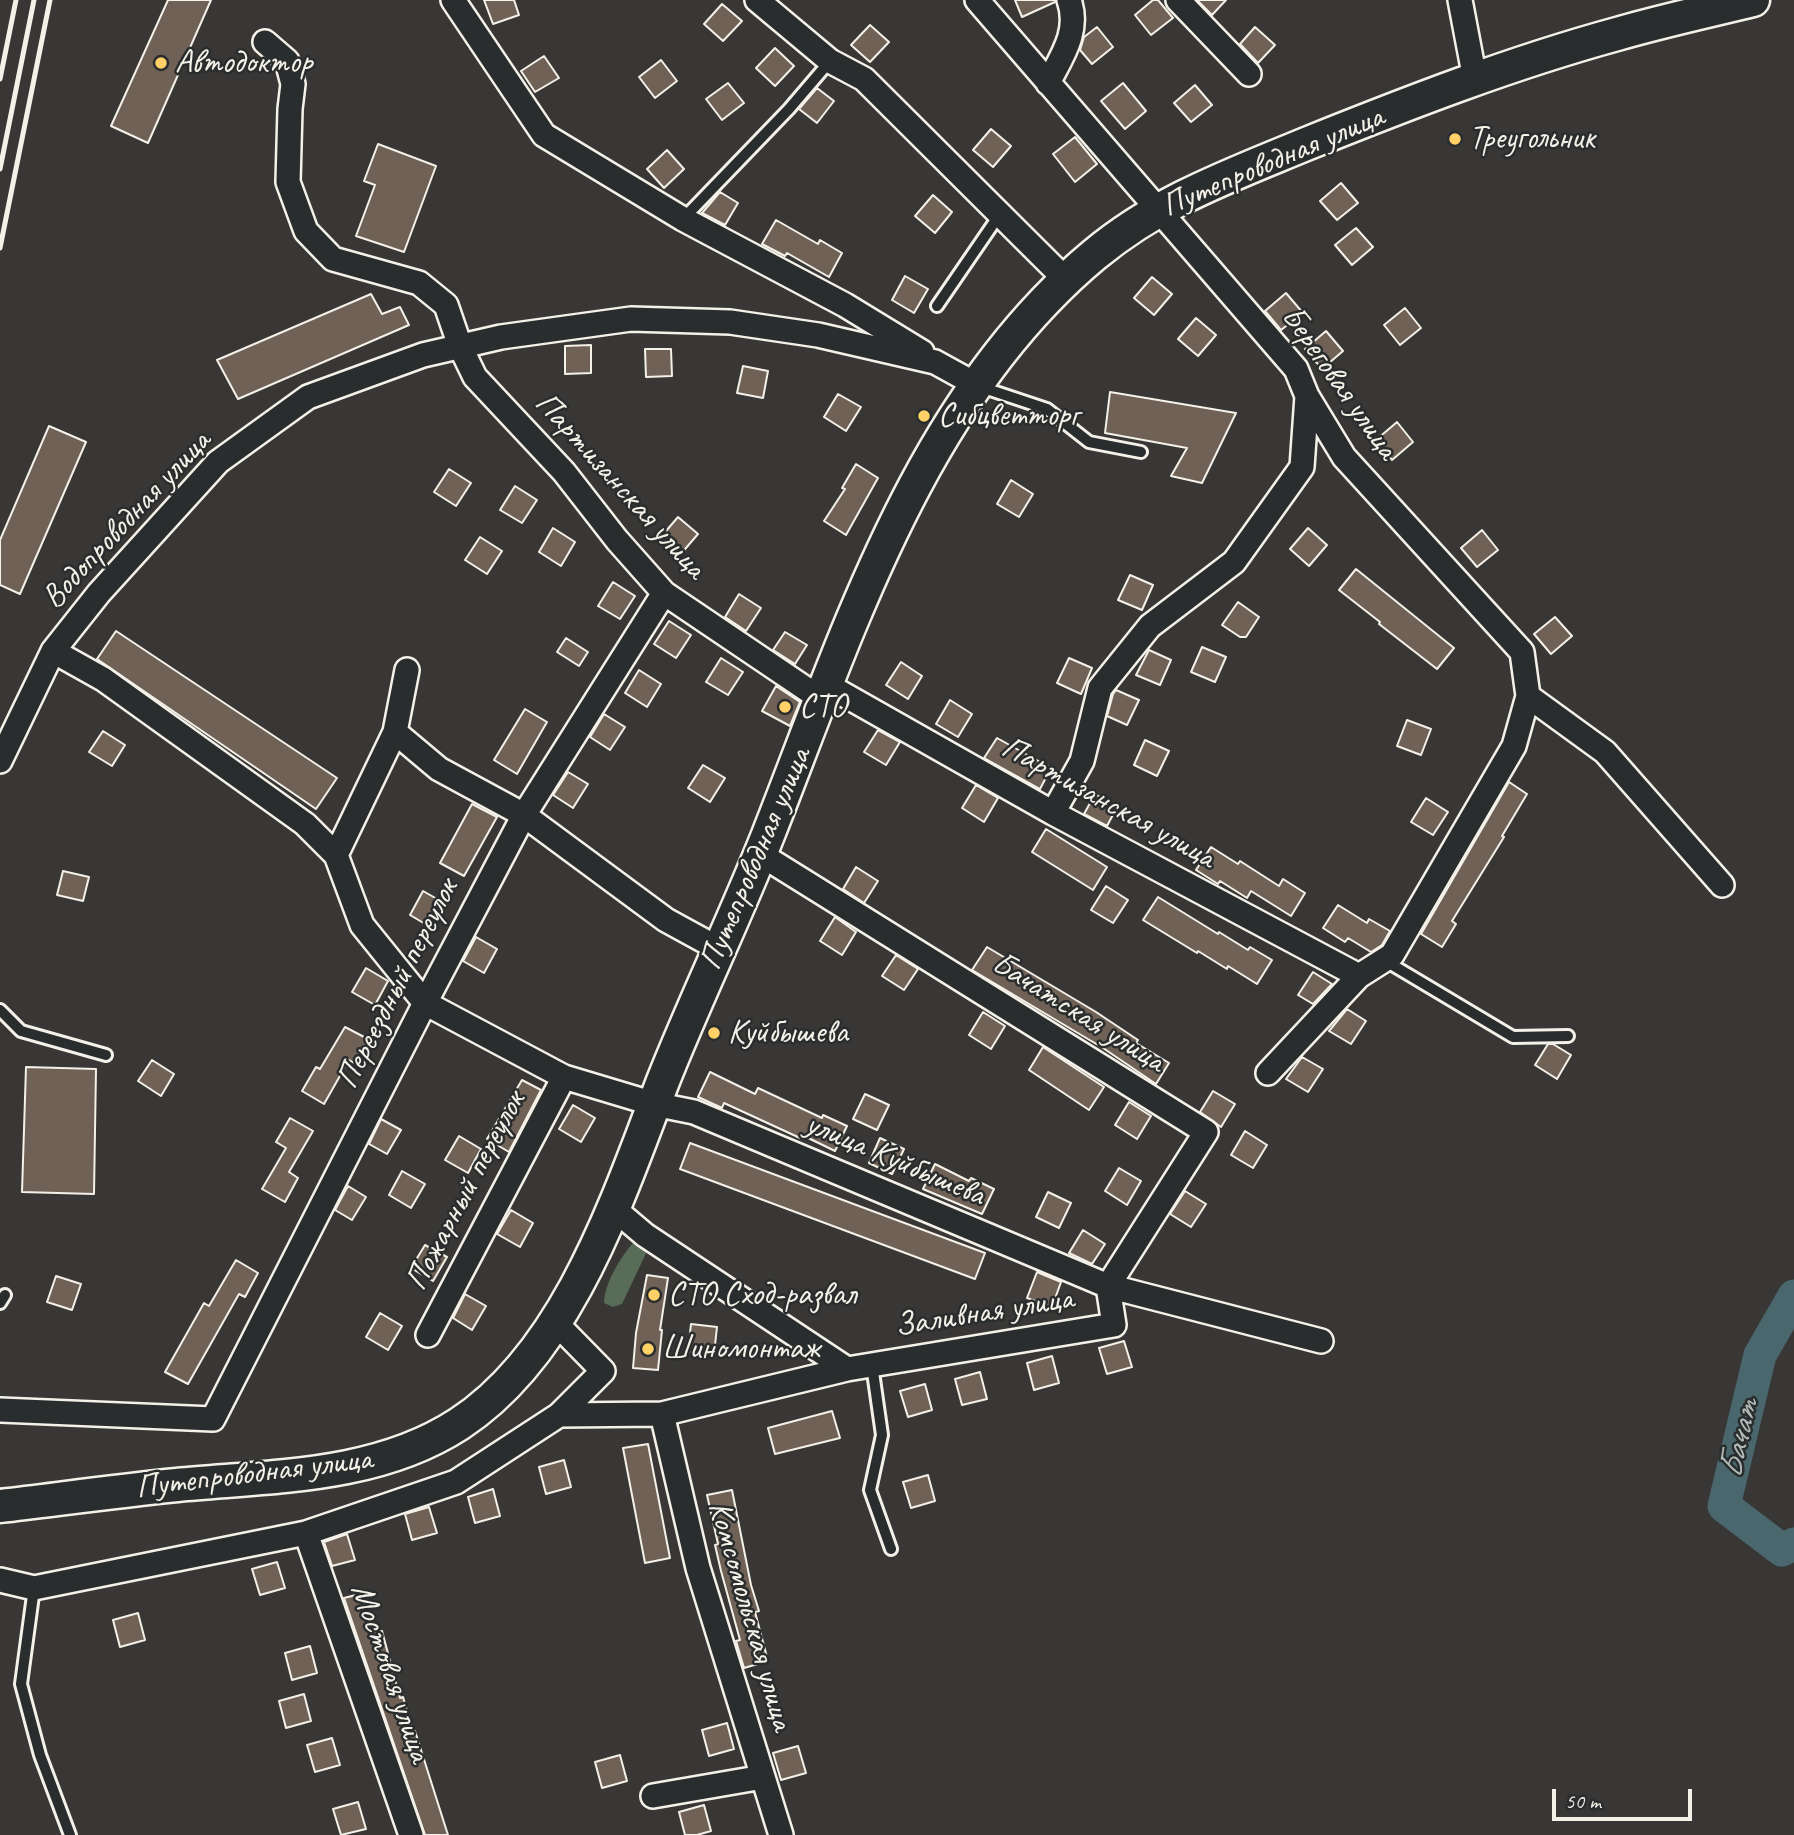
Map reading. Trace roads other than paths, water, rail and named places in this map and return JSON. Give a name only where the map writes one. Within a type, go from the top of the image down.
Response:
[{"type":"main road","name":"Путепроводная улица","points":[[0,1506],[326,1471],[366,1464],[405,1452],[463,1422],[486,1403],[512,1380],[556,1324],[585,1269],[760,854],[874,573],[913,490],[970,382],[1066,280],[1096,253],[1158,209],[1228,175],[1475,79],[1614,35],[1753,0]]},
{"type":"street","points":[[453,0],[544,135],[683,219],[845,305],[970,382]]},
{"type":"street","points":[[757,0],[830,61],[864,79],[1066,280]]},
{"type":"street","name":"Береговая улица","points":[[977,0],[1296,369],[1307,396],[1344,457],[1522,652],[1528,696]]},
{"type":"street","points":[[1048,83],[1070,42],[1073,12],[1069,0]]},
{"type":"street","points":[[1178,0],[1249,74]]},
{"type":"street","points":[[1460,0],[1475,79]]},
{"type":"street","name":"Партизанская улица","points":[[265,42],[287,61],[293,84],[288,182],[306,231],[333,259],[419,283],[446,305],[460,346],[475,377],[564,472],[617,540],[664,593],[824,692],[1359,976]]},
{"type":"street","name":"Водопроводная улица","points":[[0,761],[53,651],[99,593],[218,462],[308,397],[423,355],[460,346],[501,337],[631,319],[730,322],[818,335],[935,362],[970,382]]},
{"type":"street","points":[[1053,813],[1082,761],[1100,688],[1150,626],[1234,562],[1302,467],[1307,396]]},
{"type":"street","name":"Переездный переулок","points":[[0,1410],[212,1419],[524,815],[664,593]]},
{"type":"street","points":[[53,651],[103,679],[305,824],[336,855],[362,925],[425,1003]]},
{"type":"street","points":[[336,855],[395,732],[407,670]]},
{"type":"street","points":[[1268,1073],[1359,976],[1392,955],[1514,746],[1528,696],[1605,752],[1723,885]]},
{"type":"street","points":[[395,732],[439,769],[524,815],[666,920],[719,949]]},
{"type":"street","name":"Бачатская улица","points":[[760,854],[1206,1132],[1108,1286]]},
{"type":"street","name":"улица Куйбышева","points":[[425,1003],[564,1077],[654,1104],[694,1112],[1108,1286],[1321,1341]]},
{"type":"street","name":"Пожарный переулок","points":[[428,1335],[564,1077]]},
{"type":"street","points":[[612,1207],[645,1235],[847,1369]]},
{"type":"street","name":"Заливная улица","points":[[559,1415],[662,1414],[847,1369],[1114,1325],[1108,1286]]},
{"type":"street","points":[[0,1580],[34,1588],[306,1533],[456,1482],[559,1415],[603,1371],[556,1324]]},
{"type":"street","name":"Комсомольская улица","points":[[662,1414],[698,1568],[780,1835]]},
{"type":"street","name":"Мостовая улица","points":[[306,1533],[411,1835]]},
{"type":"street","points":[[653,1796],[763,1777]]},
{"type":"lane","points":[[683,219],[789,109],[830,61]]},
{"type":"lane","points":[[937,306],[1000,214]]},
{"type":"lane","points":[[970,382],[1047,410],[1089,442],[1141,452]]},
{"type":"lane","points":[[1384,960],[1513,1037],[1568,1036]]},
{"type":"lane","points":[[0,1010],[21,1031],[106,1055]]},
{"type":"lane","points":[[872,1365],[882,1436],[870,1490],[891,1549]]},
{"type":"lane","points":[[34,1588],[21,1684],[40,1755],[70,1835]]},
{"type":"waterway","name":"Бачат","points":[[1794,1296],[1760,1355],[1724,1506],[1782,1550],[1794,1544]]},
{"type":"railway","points":[[0,79],[16,0]]},
{"type":"railway","points":[[0,169],[34,0]]},
{"type":"railway","points":[[0,248],[50,0]]},
{"type":"place","name":"Автодоктор","points":[[161,63]]},
{"type":"place","name":"Треугольник","points":[[1455,139]]},
{"type":"place","name":"Сибцветторг","points":[[924,416]]},
{"type":"place","name":"СТО","points":[[785,707]]},
{"type":"place","name":"Куйбышева","points":[[714,1033]]},
{"type":"place","name":"СТО Сход-развал","points":[[654,1295]]},
{"type":"place","name":"Шиномонтаж","points":[[648,1349]]}]
